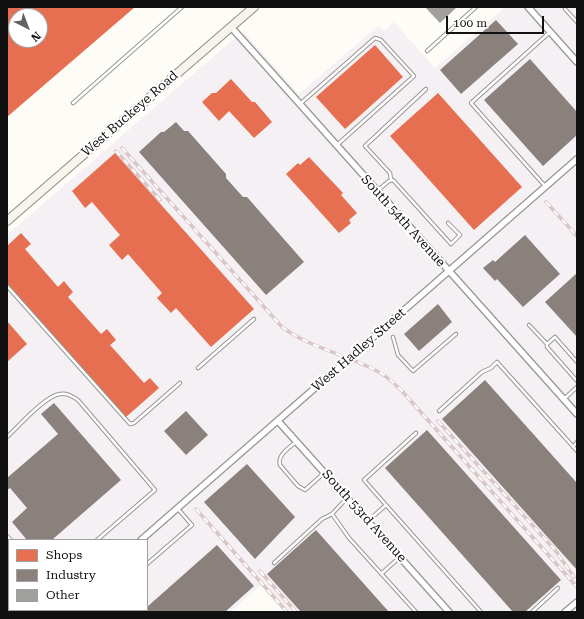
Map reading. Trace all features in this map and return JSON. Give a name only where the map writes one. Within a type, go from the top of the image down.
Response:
[{"type":"main road","name":"West Buckeye Road","points":[[7,221],[254,7]]},
{"type":"street","points":[[528,7],[577,62]]},
{"type":"street","name":"South 54th Avenue","points":[[231,26],[577,414]]},
{"type":"street","name":"West Hadley Street","points":[[142,539],[577,159]]},
{"type":"street","name":"South 53rd Avenue","points":[[278,421],[449,612]]},
{"type":"street","points":[[565,612],[577,602]]},
{"type":"lane","points":[[73,103],[182,7]]},
{"type":"lane","points":[[427,51],[476,7]]},
{"type":"lane","points":[[565,9],[577,22]]},
{"type":"lane","points":[[546,187],[471,103],[550,32]]},
{"type":"lane","points":[[300,104],[375,38],[381,40],[414,76],[337,146]]},
{"type":"lane","points":[[426,89],[364,146],[390,173],[391,180],[395,182],[451,244],[460,235],[448,223]]},
{"type":"lane","points":[[377,191],[391,180]]},
{"type":"lane","points":[[7,286],[130,424],[134,423],[180,383]]},
{"type":"lane","points":[[198,368],[254,319]]},
{"type":"lane","points":[[529,325],[547,344],[547,347],[577,381]]},
{"type":"lane","points":[[393,336],[398,355],[413,372],[456,334]]},
{"type":"lane","points":[[547,344],[555,337],[577,362]]},
{"type":"lane","points":[[439,411],[482,372],[491,368],[497,362],[577,451]]},
{"type":"lane","points":[[564,400],[577,387]]},
{"type":"lane","points":[[7,437],[39,406],[50,398],[59,394],[68,394],[78,400],[155,490],[98,539]]},
{"type":"lane","points":[[416,433],[364,480],[481,612]]},
{"type":"lane","points":[[296,441],[280,456],[279,461],[280,465],[298,486],[306,490],[325,473]]},
{"type":"lane","points":[[573,447],[577,442]]},
{"type":"lane","points":[[274,563],[322,519],[332,514],[347,498]]},
{"type":"lane","points":[[368,521],[386,505]]},
{"type":"lane","points":[[148,563],[192,525],[177,509]]},
{"type":"lane","points":[[332,514],[349,538],[416,612]]},
{"type":"lane","points":[[382,574],[400,557]]},
{"type":"lane","points":[[532,612],[558,588]]},
{"type":"shaded area","points":[[505,7],[577,7],[577,612],[285,612],[261,585],[230,612],[21,612],[20,611],[148,611],[148,539],[8,539],[8,598],[7,597],[7,235],[243,31],[299,94],[379,25],[384,31],[394,22],[435,68]]},
{"type":"building: Shops","points":[[7,7],[135,7],[7,117]]},
{"type":"building: Shops","points":[[375,45],[403,77],[345,129],[316,97]]},
{"type":"building: Shops","points":[[231,79],[252,102],[255,102],[272,122],[254,138],[229,111],[219,121],[202,102],[212,93],[216,93]]},
{"type":"building: Shops","points":[[438,93],[522,187],[474,230],[390,136]]},
{"type":"building: Shops","points":[[115,153],[254,309],[211,347],[176,308],[171,313],[157,298],[162,293],[128,254],[122,260],[109,245],[120,235],[92,202],[85,208],[72,191]]},
{"type":"building: Shops","points":[[309,157],[343,193],[341,195],[357,213],[349,220],[351,223],[339,233],[286,174],[298,163],[300,165]]},
{"type":"building: Shops","points":[[21,233],[31,244],[25,249],[58,287],[64,281],[73,292],[68,297],[101,334],[107,329],[116,340],[110,345],[144,383],[150,378],[159,388],[126,417],[7,284],[7,246]]},
{"type":"building: Shops","points":[[7,321],[27,344],[7,362]]},
{"type":"building: Industry","points":[[496,20],[518,44],[461,94],[440,70]]},
{"type":"building: Industry","points":[[530,59],[577,112],[577,135],[543,166],[484,100]]},
{"type":"building: Industry","points":[[176,122],[184,131],[188,131],[226,174],[226,178],[243,197],[247,197],[304,262],[266,295],[139,152],[161,132],[164,132]]},
{"type":"building: Industry","points":[[525,235],[560,274],[523,307],[497,279],[495,281],[483,268],[493,260],[495,262]]},
{"type":"building: Industry","points":[[577,273],[577,337],[545,302]]},
{"type":"building: Industry","points":[[438,304],[452,322],[419,351],[404,334]]},
{"type":"building: Industry","points":[[485,380],[577,483],[577,570],[442,419]]},
{"type":"building: Industry","points":[[54,403],[121,480],[53,539],[26,539],[12,522],[27,508],[10,488],[7,490],[7,478],[58,434],[41,414]]},
{"type":"building: Industry","points":[[186,411],[208,435],[186,455],[164,431]]},
{"type":"building: Industry","points":[[427,430],[561,580],[525,612],[513,612],[385,468]]},
{"type":"building: Industry","points":[[247,464],[295,517],[255,559],[204,502]]},
{"type":"building: Industry","points":[[316,530],[389,612],[301,612],[267,574]]},
{"type":"building: Industry","points":[[217,545],[254,586],[225,612],[141,612],[148,611],[148,606]]},
{"type":"building: Other","points":[[425,7],[457,7],[440,23]]},
{"type":"railway","points":[[122,148],[282,327],[303,340],[375,370],[398,387],[577,587]]},
{"type":"railway","points":[[116,151],[160,200]]},
{"type":"railway","points":[[546,202],[577,236]]},
{"type":"railway","points":[[438,421],[555,550],[574,577]]},
{"type":"railway","points":[[196,509],[287,612]]},
{"type":"railway","points":[[260,571],[296,612]]}]
